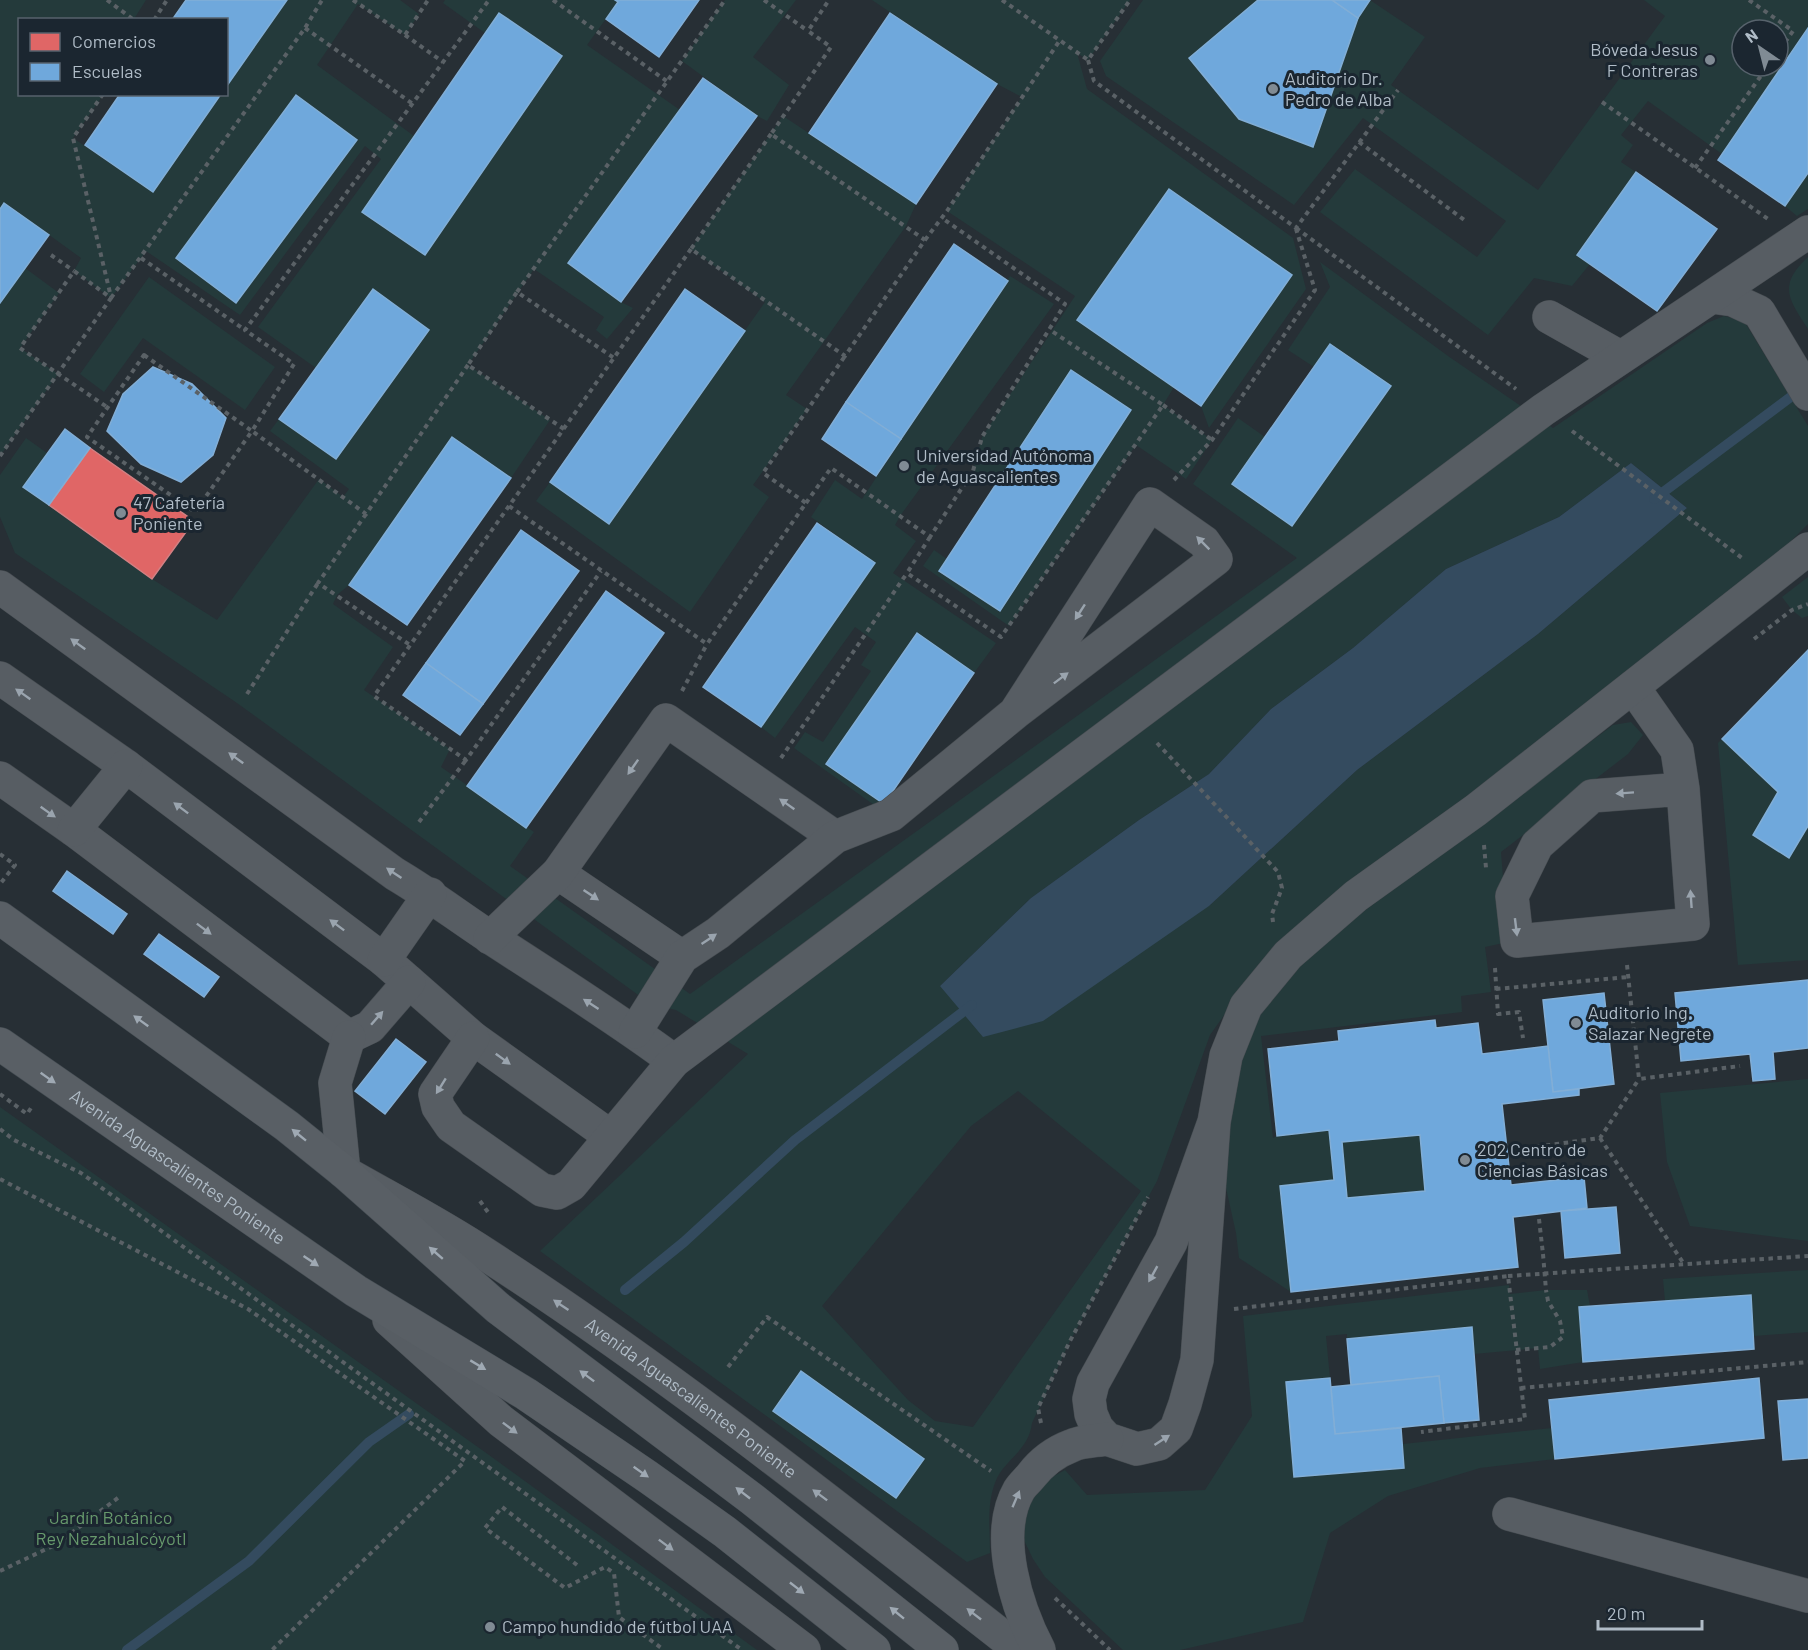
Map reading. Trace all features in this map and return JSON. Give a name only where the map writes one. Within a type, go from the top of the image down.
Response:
[{"type":"main road","name":"Avenida Aguascalientes Poniente","points":[[0,918],[287,1126],[344,1172],[498,1308],[752,1499],[942,1650]]},
{"type":"main road","name":"Avenida Aguascalientes Poniente","points":[[0,1044],[356,1291],[526,1394],[631,1464],[725,1532],[874,1650]]},
{"type":"street","points":[[473,1038],[435,1094],[438,1107],[451,1126],[542,1190],[557,1193],[571,1185],[674,1061],[1543,410],[1803,236]]},
{"type":"street","points":[[1803,236],[1775,273],[1767,307],[1808,394]]},
{"type":"street","points":[[1724,290],[1732,300],[1767,307],[1808,356]]},
{"type":"street","points":[[1549,317],[1620,357]]},
{"type":"street","points":[[635,1032],[682,957],[718,933],[835,837],[891,815],[1015,713],[1216,559],[1204,542],[1150,504],[1015,713]]},
{"type":"street","points":[[1039,1650],[1018,1599],[1007,1539],[1010,1514],[1019,1490],[1041,1463],[1072,1445],[1107,1439],[1137,1449],[1159,1444],[1176,1429],[1197,1360],[1214,1122],[1226,1056],[1246,1006],[1288,955],[1356,896],[1476,810],[1808,549]]},
{"type":"street","points":[[0,587],[395,874],[430,894],[490,938],[635,1032],[674,1061]]},
{"type":"street","points":[[0,678],[126,766],[384,960],[473,1038],[610,1136]]},
{"type":"street","points":[[1633,687],[1677,750],[1683,789],[1693,924],[1517,941],[1512,896],[1537,845],[1592,796],[1683,789]]},
{"type":"street","points":[[490,938],[558,873],[666,720],[835,837]]},
{"type":"street","points":[[74,830],[126,766]]},
{"type":"street","points":[[0,778],[74,830],[349,1037]]},
{"type":"street","points":[[558,873],[682,957]]},
{"type":"street","points":[[384,960],[430,894]]},
{"type":"street","points":[[344,1172],[335,1083],[349,1037],[370,1027],[409,982]]},
{"type":"street","points":[[1107,1439],[1097,1428],[1091,1413],[1089,1399],[1093,1383],[1171,1242],[1214,1122]]},
{"type":"street","name":"Avenida Aguascalientes Poniente","points":[[344,1172],[484,1253],[603,1334],[755,1446],[1020,1650]]},
{"type":"street","points":[[1171,1242],[1190,1237],[1205,1243]]},
{"type":"street","name":"Avenida Aguascalientes Poniente","points":[[356,1291],[501,1421],[804,1650]]},
{"type":"street","points":[[1509,1514],[1808,1596]]},
{"type":"path","points":[[107,0],[131,18]]},
{"type":"path","points":[[155,18],[167,0]]},
{"type":"path","points":[[0,456],[305,28],[322,0]]},
{"type":"path","points":[[353,0],[443,62]]},
{"type":"path","points":[[405,35],[428,0]]},
{"type":"path","points":[[245,330],[489,0]]},
{"type":"path","points":[[553,0],[668,82]]},
{"type":"path","points":[[247,694],[318,583],[517,292],[725,0]]},
{"type":"path","points":[[466,760],[374,696],[831,47],[764,0]]},
{"type":"path","points":[[808,31],[830,0]]},
{"type":"path","points":[[1002,0],[1088,60],[1094,81],[1543,410]]},
{"type":"path","points":[[1088,60],[1130,0]]},
{"type":"path","points":[[1749,0],[1775,18]]},
{"type":"path","points":[[305,28],[413,104]]},
{"type":"path","points":[[806,503],[763,473],[942,218],[1060,40]]},
{"type":"path","points":[[1695,168],[1759,78]]},
{"type":"path","points":[[1296,228],[1398,90]]},
{"type":"path","points":[[102,96],[73,138],[111,298]]},
{"type":"path","points":[[1602,102],[1695,168],[1803,236]]},
{"type":"path","points":[[771,134],[925,240]]},
{"type":"path","points":[[1359,142],[1467,222]]},
{"type":"path","points":[[762,786],[907,573],[973,471],[982,437],[1065,304],[942,218]]},
{"type":"path","points":[[1150,504],[1212,440],[1315,290],[1296,228]]},
{"type":"path","points":[[690,249],[845,356]]},
{"type":"path","points":[[51,255],[111,298]]},
{"type":"path","points":[[141,258],[294,364],[252,431],[195,512],[87,437],[144,356],[252,431],[366,513]]},
{"type":"path","points":[[74,271],[20,348],[107,407]]},
{"type":"path","points":[[517,292],[614,358]]},
{"type":"path","points":[[1050,330],[1212,440]]},
{"type":"path","points":[[468,365],[564,429]]},
{"type":"path","points":[[907,573],[1001,637],[1163,405]]},
{"type":"path","points":[[1570,429],[1751,565]]},
{"type":"path","points":[[666,720],[707,644],[831,468],[930,537]]},
{"type":"path","points":[[509,506],[707,644]]},
{"type":"path","points":[[419,822],[601,571]]},
{"type":"path","points":[[318,583],[410,645]]},
{"type":"path","points":[[1149,736],[1278,872],[1282,888],[1272,914],[1273,923],[1280,931]]},
{"type":"path","points":[[0,854],[15,865],[0,885]]},
{"type":"path","points":[[1528,1148],[1600,1138],[1639,1078],[1623,931]]},
{"type":"path","points":[[1496,989],[1628,977]]},
{"type":"path","points":[[1639,1078],[1740,1066]]},
{"type":"path","points":[[0,1129],[14,1140],[81,1173],[742,1650]]},
{"type":"path","points":[[1600,1138],[1684,1264]]},
{"type":"path","points":[[0,1179],[248,1309],[465,1461],[272,1650]]},
{"type":"path","points":[[1042,1432],[1038,1408],[1070,1341],[1151,1191]]},
{"type":"path","points":[[1516,1350],[1550,1347],[1563,1337],[1560,1321],[1548,1301],[1539,1219]]},
{"type":"path","points":[[1200,1314],[1508,1276],[1808,1256]]},
{"type":"path","points":[[1421,1432],[1525,1419],[1508,1276]]},
{"type":"path","points":[[728,1367],[767,1317],[1019,1490]]},
{"type":"path","points":[[1521,1388],[1808,1362]]},
{"type":"path","points":[[0,1571],[57,1544],[120,1497]]},
{"type":"path","points":[[577,1565],[502,1507],[485,1528],[565,1588],[605,1567],[614,1573],[619,1617],[664,1650]]},
{"type":"green space","points":[[0,0],[146,0],[135,18],[18,18],[18,96],[102,96],[73,138],[153,192],[220,96],[228,96],[228,85],[287,0],[400,0],[419,14],[405,35],[358,4],[317,65],[414,136],[362,212],[425,255],[562,56],[499,13],[485,33],[443,3],[445,0],[615,0],[618,2],[587,45],[680,110],[568,263],[621,302],[633,308],[607,339],[596,330],[604,317],[534,269],[468,365],[550,420],[511,478],[452,437],[349,585],[337,595],[333,604],[393,647],[364,690],[450,749],[441,767],[534,832],[510,866],[690,994],[1297,558],[1193,484],[1238,418],[1265,437],[1232,484],[1292,526],[1391,386],[1331,344],[1314,367],[1288,350],[1330,287],[1320,262],[1448,356],[1553,428],[1707,323],[1724,316],[1744,321],[1808,426],[1808,524],[1760,572],[1237,997],[1210,1035],[1157,1181],[1070,1341],[1032,1423],[1027,1440],[997,1478],[990,1506],[990,1553],[967,1562],[540,1251],[748,1054],[676,1010],[652,1005],[237,703],[15,553],[0,517],[0,475],[26,438],[47,453],[23,487],[152,579],[217,620],[319,479],[343,497],[349,489],[270,431],[279,419],[336,459],[429,330],[373,289],[316,368],[258,327],[381,159],[365,146],[240,315],[146,251],[111,298],[74,271],[81,258],[5,203],[0,209]],"holes":[[[296,96],[357,140],[236,303],[176,258]],[[1631,463],[1687,508],[1538,634],[1357,770],[1209,906],[940,986],[1031,898],[1139,820],[1209,774],[1271,709],[1353,648],[1446,569],[1559,517]],[[1018,1091],[1141,1191],[973,1427],[935,1421],[908,1400],[822,1306],[971,1126]]]},
{"type":"green space","points":[[725,0],[796,0],[753,57],[789,85],[767,121],[682,61]]},
{"type":"green space","points":[[872,0],[1130,0],[1088,60],[1077,53],[1087,89],[1293,238],[1306,289],[1209,428],[1201,406],[1168,190],[1077,320],[1174,387],[1163,405],[1212,440],[1186,479],[1136,445],[1009,626],[923,566],[934,550],[947,559],[939,572],[1000,610],[1131,410],[1071,371],[997,483],[973,471],[982,437],[1075,296],[947,211],[1022,97],[997,84]]},
{"type":"green space","points":[[1143,0],[1258,0],[1189,58],[1239,119],[1313,147],[1358,18],[1370,0],[1425,37],[1391,85],[1538,190],[1665,16],[1644,0],[1808,0],[1808,28],[1790,54],[1790,18],[1730,18],[1730,78],[1774,78],[1722,154],[1648,101],[1621,135],[1633,145],[1621,162],[1636,172],[1577,254],[1590,264],[1572,286],[1534,278],[1488,335],[1320,212],[1355,169],[1477,257],[1506,221],[1363,118],[1294,205],[1106,76],[1100,61]]},
{"type":"green space","points":[[783,116],[916,204],[906,226],[786,395],[807,409],[753,485],[769,497],[690,612],[536,501],[550,482],[609,523],[765,302],[691,249]]},
{"type":"green space","points":[[1808,173],[1808,209],[1797,216],[1785,206]]},
{"type":"green space","points":[[1808,257],[1808,329],[1791,301],[1789,285],[1798,267]]},
{"type":"green space","points":[[25,268],[59,293],[20,348],[58,374],[0,456],[0,303]]},
{"type":"green space","points":[[1010,276],[1054,304],[900,516],[895,525],[916,541],[893,573],[996,643],[974,673],[916,633],[826,764],[880,801],[877,807],[794,748],[805,732],[823,742],[871,671],[861,665],[876,642],[855,627],[775,738],[761,727],[875,563],[811,517],[835,480],[862,499]]},
{"type":"green space","points":[[149,277],[275,367],[245,410],[143,338],[104,392],[80,374]]},
{"type":"green space","points":[[1808,577],[1808,616],[1802,618],[1782,597]]},
{"type":"green space","points":[[1631,722],[1643,735],[1628,754],[1501,852],[1508,942],[1485,947],[1491,992],[1461,996],[1462,1012],[1261,1036],[1273,1138],[1329,1130],[1334,1180],[1280,1187],[1291,1292],[1239,1258],[1236,1233],[1220,1161],[1226,1102],[1255,1022],[1281,985],[1320,944],[1613,725]]},
{"type":"green space","points":[[1722,739],[1778,792],[1753,835],[1789,858],[1808,826],[1808,960],[1738,965],[1718,743]]},
{"type":"green space","points":[[1808,1079],[1808,1241],[1690,1226],[1667,1162],[1660,1093]]},
{"type":"green space","name":"Jardín Botánico Rey Nezahualcóyotl","points":[[0,1107],[489,1455],[757,1650],[0,1650]]},
{"type":"green space","points":[[1420,1135],[1425,1191],[1347,1198],[1342,1142]]},
{"type":"green space","points":[[1808,1270],[1808,1332],[1754,1336],[1750,1295],[1665,1301],[1663,1279]]},
{"type":"green space","points":[[1509,1285],[1510,1294],[1546,1290],[1587,1290],[1590,1306],[1579,1307],[1583,1362],[1540,1369],[1538,1348],[1474,1354],[1471,1328],[1347,1339],[1347,1334],[1326,1336],[1330,1378],[1286,1382],[1294,1477],[1404,1468],[1403,1444],[1552,1428],[1555,1459],[1480,1468],[1388,1496],[1330,1533],[1303,1622],[1180,1650],[1123,1650],[1045,1577],[1033,1559],[1023,1538],[1024,1517],[1031,1500],[1043,1482],[1065,1470],[1087,1495],[1205,1490],[1252,1416],[1243,1316]]},
{"type":"water","points":[[1631,463],[1687,508],[1538,634],[1357,770],[1209,906],[1043,1021],[983,1037],[940,986],[1031,898],[1139,820],[1209,774],[1271,709],[1353,648],[1446,569],[1559,517]]},
{"type":"building: Comercios","name":"47 Cafetería Poniente","points":[[90,448],[194,521],[152,579],[49,505]]},
{"type":"building: Escuelas","points":[[186,0],[287,0],[228,84],[228,18],[173,18]]},
{"type":"building: Escuelas","points":[[615,0],[699,0],[659,57],[606,19],[618,2]]},
{"type":"building: Escuelas","name":"Auditorio Dr. Pedro de Alba","points":[[1258,0],[1332,0],[1358,18],[1313,147],[1239,119],[1189,58]]},
{"type":"building: Escuelas","points":[[1332,0],[1370,0],[1358,18]]},
{"type":"building: Escuelas","points":[[499,13],[562,56],[425,255],[362,212]]},
{"type":"building: Escuelas","points":[[890,13],[997,84],[916,204],[809,133]]},
{"type":"building: Escuelas","points":[[1808,28],[1808,173],[1785,206],[1718,160],[1774,78],[1790,78],[1790,54]]},
{"type":"building: Escuelas","points":[[703,78],[757,116],[621,302],[568,263]]},
{"type":"building: Escuelas","points":[[296,95],[357,140],[236,303],[176,258]]},
{"type":"building: Escuelas","points":[[119,96],[220,96],[153,192],[85,145]]},
{"type":"building: Escuelas","points":[[1636,172],[1717,229],[1657,311],[1577,255]]},
{"type":"building: Escuelas","points":[[1169,189],[1292,275],[1201,406],[1077,320]]},
{"type":"building: Escuelas","points":[[4,203],[49,235],[0,303],[0,209]]},
{"type":"building: Escuelas","points":[[954,244],[1008,281],[901,439],[846,402]]},
{"type":"building: Escuelas","points":[[373,289],[429,330],[336,459],[279,419]]},
{"type":"building: Escuelas","points":[[685,289],[745,331],[609,524],[550,482]]},
{"type":"building: Escuelas","points":[[1330,344],[1391,386],[1292,526],[1232,484]]},
{"type":"building: Escuelas","points":[[153,367],[192,384],[226,418],[213,455],[181,482],[141,464],[107,431],[123,394]]},
{"type":"building: Escuelas","points":[[1071,370],[1131,410],[1000,611],[939,571]]},
{"type":"building: Escuelas","points":[[846,402],[901,439],[876,476],[822,439]]},
{"type":"building: Escuelas","points":[[65,429],[90,448],[49,505],[23,487]]},
{"type":"building: Escuelas","points":[[452,437],[511,478],[407,625],[349,585]]},
{"type":"building: Escuelas","points":[[817,523],[875,563],[761,727],[703,687]]},
{"type":"building: Escuelas","points":[[521,530],[579,571],[483,704],[426,663]]},
{"type":"building: Escuelas","points":[[606,591],[664,633],[526,828],[467,786]]},
{"type":"building: Escuelas","points":[[917,633],[974,673],[884,804],[826,764]]},
{"type":"building: Escuelas","points":[[1808,650],[1808,826],[1789,858],[1753,835],[1778,792],[1722,739]]},
{"type":"building: Escuelas","points":[[426,663],[483,704],[460,735],[403,695]]},
{"type":"building: Escuelas","points":[[67,871],[127,914],[113,934],[53,891]]},
{"type":"building: Escuelas","points":[[159,934],[219,977],[204,997],[144,954]]},
{"type":"building: Escuelas","points":[[1808,980],[1808,1048],[1773,1052],[1775,1079],[1753,1081],[1750,1054],[1681,1061],[1675,993]]},
{"type":"building: Escuelas","name":"Auditorio Ing. Salazar Negrete","points":[[1604,993],[1614,1084],[1553,1092],[1543,1000]]},
{"type":"building: Escuelas","name":"202 Centro de Ciencias Básicas","points":[[1435,1020],[1436,1028],[1478,1023],[1482,1054],[1548,1046],[1553,1092],[1579,1089],[1579,1095],[1502,1104],[1511,1185],[1584,1177],[1587,1208],[1513,1217],[1518,1267],[1291,1292],[1280,1186],[1334,1180],[1329,1130],[1277,1136],[1268,1049],[1339,1041],[1338,1031]],"holes":[[[1420,1135],[1425,1191],[1347,1198],[1342,1142]]]},
{"type":"building: Escuelas","points":[[396,1039],[426,1062],[385,1114],[355,1091]]},
{"type":"building: Escuelas","points":[[1616,1207],[1620,1253],[1565,1258],[1561,1211]]},
{"type":"building: Escuelas","points":[[1751,1295],[1754,1349],[1583,1362],[1579,1307]]},
{"type":"building: Escuelas","points":[[1472,1327],[1479,1420],[1444,1423],[1439,1376],[1351,1385],[1347,1339]]},
{"type":"building: Escuelas","points":[[801,1371],[924,1459],[896,1498],[773,1411]]},
{"type":"building: Escuelas","points":[[1439,1376],[1444,1423],[1335,1434],[1331,1387]]},
{"type":"building: Escuelas","points":[[1330,1378],[1335,1434],[1401,1428],[1404,1468],[1294,1477],[1286,1382]]},
{"type":"building: Escuelas","points":[[1759,1378],[1764,1438],[1555,1459],[1549,1400]]},
{"type":"building: Escuelas","points":[[1808,1399],[1808,1458],[1783,1460],[1778,1401]]},
{"type":"waterway","points":[[1654,499],[1800,390]]},
{"type":"waterway","points":[[625,1290],[684,1242],[795,1140],[972,1005]]},
{"type":"waterway","points":[[127,1650],[249,1561],[369,1442],[409,1414]]},
{"type":"place","name":"Bóveda Jesus F Contreras","points":[[1710,60]]},
{"type":"place","name":"Auditorio Dr. Pedro de Alba","points":[[1273,89]]},
{"type":"place","name":"Universidad Autónoma de Aguascalientes","points":[[904,466]]},
{"type":"place","name":"47 Cafetería Poniente","points":[[121,513]]},
{"type":"place","name":"Auditorio Ing. Salazar Negrete","points":[[1576,1023]]},
{"type":"place","name":"202 Centro de Ciencias Básicas","points":[[1465,1160]]},
{"type":"place","name":"Campo hundido de fútbol UAA","points":[[490,1627]]}]
